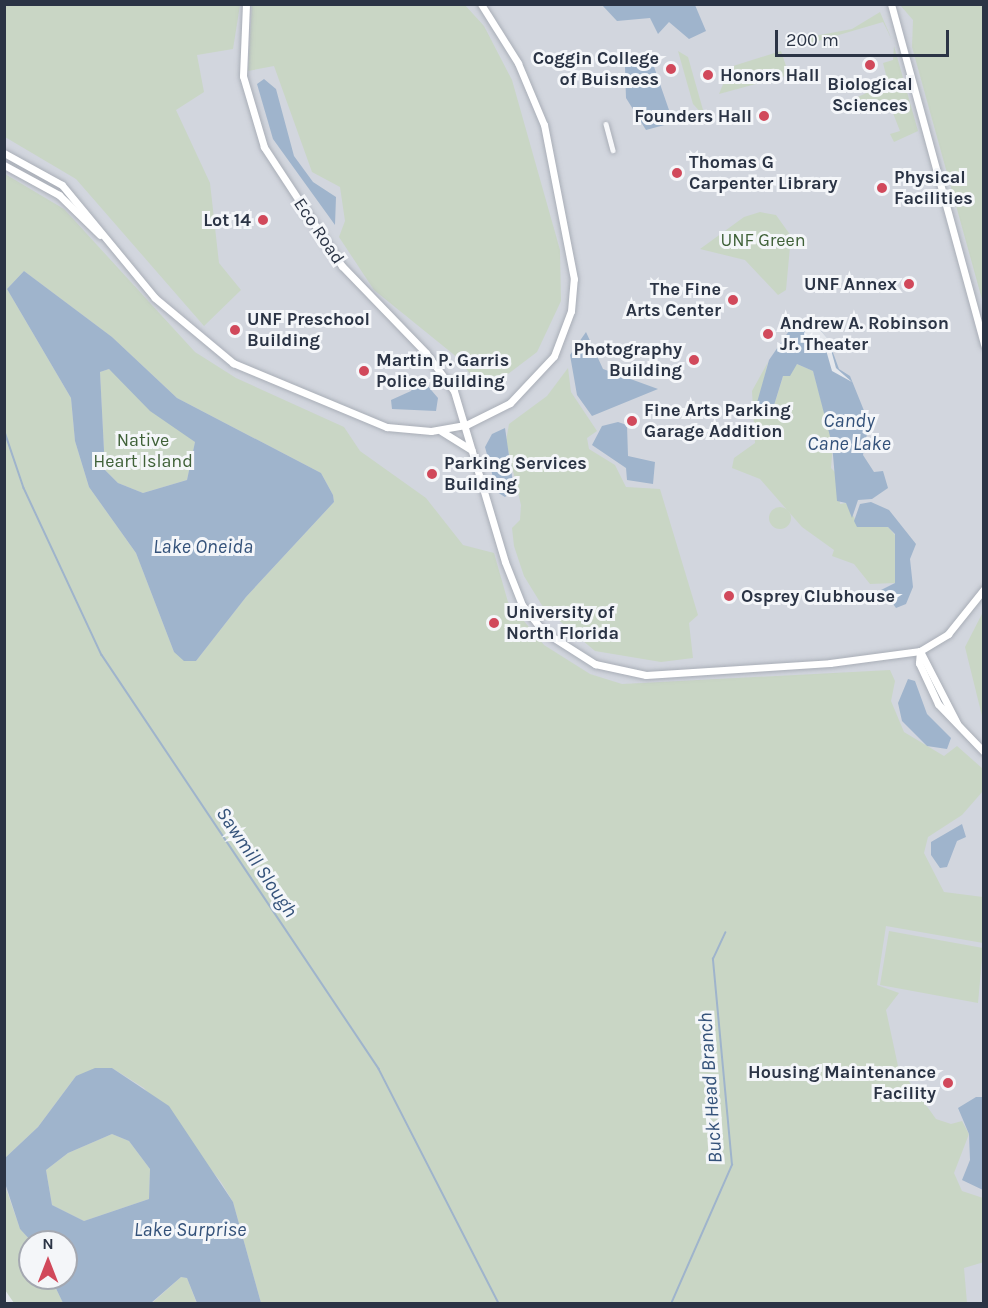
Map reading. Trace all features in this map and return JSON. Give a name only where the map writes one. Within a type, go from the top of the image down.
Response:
[{"type":"street","name":"Eco Road","points":[[246,4],[243,76],[264,147],[342,266],[447,380],[465,426],[522,605],[543,631],[595,664],[646,675],[920,651]]},
{"type":"street","points":[[4,153],[62,185],[122,258],[187,330],[252,373],[375,424],[441,431],[465,426],[510,403],[554,356],[571,312],[574,279],[544,125],[518,63],[481,4]]},
{"type":"street","points":[[891,4],[984,345]]},
{"type":"street","points":[[606,124],[613,150]]},
{"type":"street","points":[[4,165],[59,195],[122,258]]},
{"type":"street","points":[[441,431],[472,451]]},
{"type":"street","points":[[984,589],[952,630],[920,651],[961,731],[984,752]]},
{"type":"shaded area","name":"University of North Florida","points":[[4,5],[983,5],[983,1303],[32,1303],[23,1290],[78,1290],[78,1230],[18,1230],[18,1282],[4,1262]]},
{"type":"green space","points":[[5,4],[240,5],[233,49],[197,55],[204,92],[176,110],[210,183],[219,263],[241,290],[204,326],[76,179],[5,137]]},
{"type":"green space","points":[[464,4],[484,26],[512,80],[560,250],[561,301],[537,352],[508,374],[474,379],[458,358],[374,290],[339,237],[345,221],[340,187],[312,172],[274,66],[248,71],[252,5]]},
{"type":"green space","points":[[900,5],[983,5],[983,303],[912,47],[913,20]]},
{"type":"green space","points":[[880,12],[892,40],[883,22],[808,44],[809,37],[852,29]]},
{"type":"green space","points":[[894,46],[918,131],[894,142],[890,134],[900,131],[889,103],[858,112],[847,102],[888,83],[883,63],[893,60]]},
{"type":"green space","points":[[678,51],[688,57],[705,117],[693,104]]},
{"type":"green space","points":[[781,51],[789,75],[719,94],[730,67]]},
{"type":"green space","points":[[5,174],[64,209],[195,352],[236,378],[344,427],[360,451],[426,498],[463,545],[494,553],[508,602],[544,645],[590,674],[622,684],[890,670],[895,681],[891,701],[904,732],[944,756],[957,746],[983,769],[983,791],[962,815],[928,837],[924,853],[944,892],[983,897],[983,943],[886,926],[877,985],[899,993],[886,1010],[898,1066],[936,1119],[951,1124],[962,1121],[969,1134],[954,1173],[962,1191],[983,1198],[984,1262],[964,1268],[967,1303],[261,1303],[233,1202],[221,1182],[144,1088],[112,1068],[76,1076],[38,1127],[5,1158]],"holes":[[[24,271],[112,337],[177,398],[321,473],[333,495],[334,502],[246,597],[196,661],[174,652],[136,553],[89,487],[75,441],[71,398],[7,289]]]},
{"type":"green space","name":"UNF Green","points":[[760,212],[776,215],[791,236],[786,290],[778,295],[745,260],[700,249],[744,217]]},
{"type":"green space","points":[[768,362],[755,415],[772,412],[783,376],[797,364],[813,371],[833,444],[831,468],[837,474],[840,504],[846,503],[859,526],[888,527],[895,535],[895,583],[870,584],[854,564],[832,556],[834,550],[802,527],[760,479],[732,468],[734,458],[755,443],[752,391]]},
{"type":"green space","points":[[568,368],[571,392],[597,431],[587,438],[589,449],[615,465],[626,487],[660,489],[698,615],[689,623],[693,658],[661,662],[595,651],[543,607],[524,576],[514,546],[512,528],[520,520],[521,505],[506,441],[509,424],[547,396]]},
{"type":"green space","name":"Native Heart Island","points":[[109,369],[195,442],[187,480],[143,493],[118,483],[105,470],[100,372]]},
{"type":"green space","points":[[780,507],[788,510],[791,518],[788,526],[780,529],[772,526],[769,518],[772,510]]},
{"type":"green space","points":[[983,612],[983,720],[965,647]]},
{"type":"green space","points":[[889,931],[983,948],[978,1003],[880,985]]},
{"type":"green space","points":[[112,1134],[129,1141],[150,1169],[149,1199],[84,1221],[52,1205],[46,1170],[68,1153]]},
{"type":"green space","points":[[4,1183],[21,1230],[18,1230],[18,1290],[57,1290],[63,1303],[14,1303],[5,1290]]},
{"type":"green space","points":[[181,1277],[187,1278],[197,1304],[151,1304]]},
{"type":"water","points":[[602,5],[695,5],[706,31],[689,39],[669,22],[658,34],[650,18],[617,21]]},
{"type":"water","points":[[651,58],[669,110],[683,120],[646,130],[626,98],[625,67],[630,59]]},
{"type":"water","points":[[264,79],[276,89],[294,156],[313,182],[336,197],[335,225],[273,139],[257,84]]},
{"type":"water","name":"Lake Oneida","points":[[24,271],[112,337],[177,398],[321,473],[333,495],[334,502],[246,597],[196,661],[184,661],[174,652],[136,553],[89,487],[75,441],[71,398],[7,289]],"holes":[[[109,369],[150,411],[195,442],[187,480],[143,493],[118,483],[105,470],[100,372]]]},
{"type":"water","name":"Candy Cane Lake","points":[[813,322],[828,339],[839,369],[850,376],[869,423],[863,455],[874,472],[883,471],[888,488],[872,499],[858,500],[852,518],[846,503],[837,501],[832,444],[813,371],[797,364],[790,376],[783,376],[771,415],[754,413],[769,360],[791,328]]},
{"type":"water","points":[[586,332],[603,369],[658,389],[592,416],[577,395],[570,355]]},
{"type":"water","points":[[420,377],[438,398],[436,411],[392,409],[391,400],[411,391]]},
{"type":"water","points":[[618,422],[627,425],[628,456],[655,462],[653,484],[627,480],[626,468],[592,445],[602,426]]},
{"type":"water","points":[[505,428],[514,490],[505,497],[497,492],[485,447],[492,434]]},
{"type":"water","points":[[871,502],[889,510],[916,544],[910,559],[913,587],[906,604],[896,608],[888,597],[878,600],[873,594],[895,583],[895,534],[888,527],[857,527],[854,521],[860,504]]},
{"type":"water","points":[[908,679],[915,681],[927,714],[951,738],[947,749],[927,746],[902,721],[898,703]]},
{"type":"water","points":[[962,824],[966,837],[957,841],[947,867],[940,868],[931,855],[931,842]]},
{"type":"water","name":"Lake Surprise","points":[[95,1068],[112,1068],[169,1106],[233,1202],[261,1303],[197,1303],[187,1278],[181,1277],[151,1303],[63,1303],[57,1290],[78,1290],[78,1230],[21,1230],[5,1183],[5,1158],[38,1127],[76,1076]],"holes":[[[112,1134],[129,1141],[150,1169],[149,1199],[84,1221],[52,1205],[46,1170],[68,1153]]]},
{"type":"water","points":[[976,1097],[983,1097],[983,1190],[962,1180],[970,1160],[969,1134],[958,1108]]},
{"type":"pier","points":[[813,322],[828,339],[836,368],[852,382],[832,371],[824,343],[806,336],[803,325]]},
{"type":"waterway","name":"Sawmill Slough","points":[[4,429],[24,488],[102,655],[379,1069],[499,1304]]},
{"type":"waterway","name":"Buck Head Branch","points":[[671,1304],[732,1165],[713,959],[725,933]]},
{"type":"place","name":"Biological Sciences","points":[[870,65]]},
{"type":"place","name":"Coggin College of Buisness","points":[[671,69]]},
{"type":"place","name":"Honors Hall","points":[[708,75]]},
{"type":"place","name":"Founders Hall","points":[[764,116]]},
{"type":"place","name":"Thomas G Carpenter Library","points":[[677,173]]},
{"type":"place","name":"Physical Facilities","points":[[882,188]]},
{"type":"place","name":"Lot 14","points":[[263,220]]},
{"type":"place","name":"UNF Annex","points":[[909,284]]},
{"type":"place","name":"The Fine Arts Center","points":[[733,300]]},
{"type":"place","name":"UNF Preschool Building","points":[[235,330]]},
{"type":"place","name":"Andrew A. Robinson Jr. Theater","points":[[768,334]]},
{"type":"place","name":"Photography Building","points":[[694,360]]},
{"type":"place","name":"Martin P. Garris Police Building","points":[[364,371]]},
{"type":"place","name":"Fine Arts Parking Garage Addition","points":[[632,421]]},
{"type":"place","name":"Parking Services Building","points":[[432,474]]},
{"type":"place","name":"Osprey Clubhouse","points":[[729,596]]},
{"type":"place","name":"University of North Florida","points":[[494,623]]},
{"type":"place","name":"Housing Maintenance Facility","points":[[948,1083]]}]
